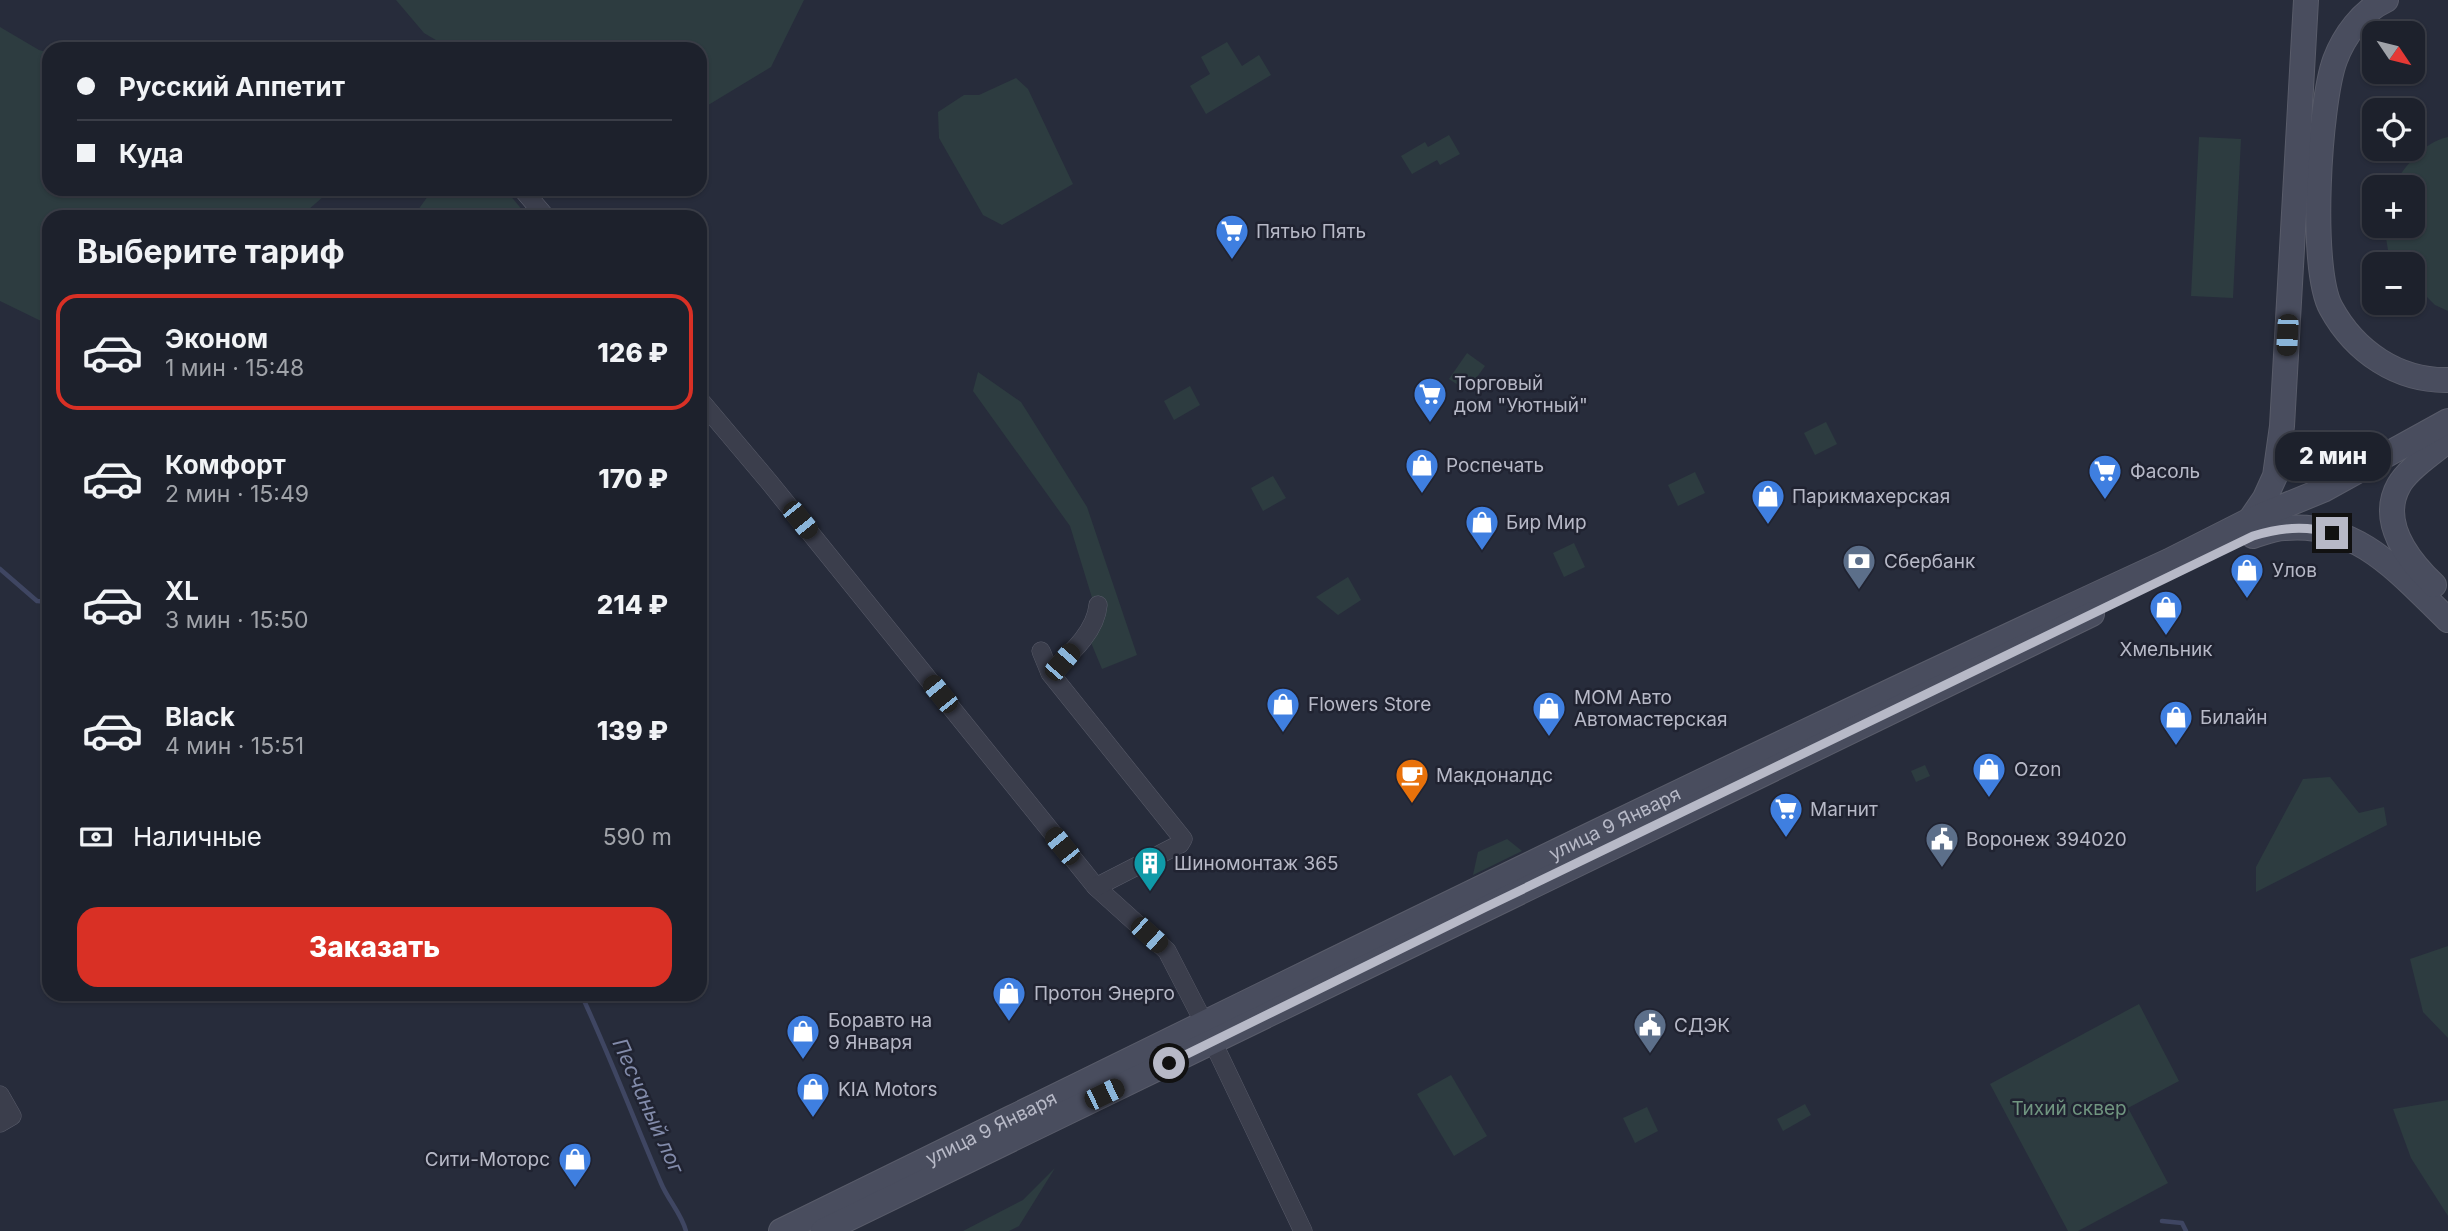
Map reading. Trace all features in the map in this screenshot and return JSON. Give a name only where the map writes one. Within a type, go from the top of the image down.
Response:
[{"type":"main road","points":[[2306,0],[2283,426],[2275,476],[2252,528],[2318,529],[2346,537],[2379,554],[2448,620]]},
{"type":"main road","points":[[2386,0],[2364,15],[2344,39],[2327,90],[2318,229],[2322,284],[2330,307],[2348,333],[2368,353],[2387,366],[2410,376],[2448,380]]},
{"type":"main road","points":[[2446,436],[2399,485],[2392,512],[2400,543],[2414,565],[2448,598]]},
{"type":"main road","name":"улица 9 Января","points":[[823,1231],[1057,1107],[1651,805],[2169,561],[2252,528],[2323,490],[2446,436]]},
{"type":"main road","name":"улица 9 Января","points":[[2252,528],[2286,520],[2331,503],[2446,436]]},
{"type":"main road","name":"улица 9 Января","points":[[781,1231],[1057,1107]]},
{"type":"street","points":[[528,196],[540,210]]},
{"type":"street","points":[[707,408],[1096,887],[1167,951],[1303,1231]]},
{"type":"street","points":[[1051,673],[1087,633],[1097,615],[1098,605]]},
{"type":"street","points":[[1041,651],[1051,673],[1183,839],[1180,844],[1096,887]]},
{"type":"street","points":[[0,1096],[12,1116],[0,1123]]},
{"type":"green space","points":[[396,0],[804,0],[771,67],[707,106],[707,42],[439,42],[424,33]]},
{"type":"green space","points":[[0,27],[42,51],[42,196],[324,196],[308,210],[42,210],[42,322],[0,301]]},
{"type":"green space","points":[[1227,42],[1242,66],[1259,55],[1271,75],[1206,114],[1190,86],[1210,74],[1201,57]]},
{"type":"green space","points":[[1016,78],[1028,89],[1073,184],[1002,225],[983,215],[939,138],[938,112],[964,95],[979,95]]},
{"type":"green space","points":[[1449,135],[1460,154],[1440,165],[1437,160],[1412,174],[1401,156],[1425,142],[1428,147]]},
{"type":"green space","points":[[2199,137],[2241,139],[2233,298],[2191,296]]},
{"type":"green space","points":[[2448,137],[2448,311],[2435,305],[2425,295],[2425,252],[2389,252],[2386,238],[2425,238],[2425,175],[2400,175],[2412,161],[2425,161],[2425,148]]},
{"type":"green space","points":[[428,196],[511,196],[522,210],[418,210]]},
{"type":"green space","points":[[1467,353],[1485,366],[1467,391],[1449,379]]},
{"type":"green space","points":[[978,372],[1021,402],[1087,507],[1137,655],[1102,669],[1087,633],[1097,614],[1070,526],[973,391]]},
{"type":"green space","points":[[1190,386],[1200,405],[1174,420],[1164,401]]},
{"type":"green space","points":[[1826,422],[1837,444],[1815,455],[1804,433]]},
{"type":"green space","points":[[1695,472],[1705,493],[1678,506],[1668,485]]},
{"type":"green space","points":[[1273,476],[1286,498],[1263,511],[1251,488]]},
{"type":"green space","points":[[1574,543],[1585,567],[1564,577],[1553,553]]},
{"type":"green space","points":[[1348,577],[1361,600],[1338,615],[1316,597]]},
{"type":"green space","points":[[1925,765],[1930,776],[1916,782],[1911,771]]},
{"type":"green space","points":[[2330,777],[2359,813],[2384,807],[2387,825],[2256,892],[2256,867],[2303,779]]},
{"type":"green space","points":[[1507,839],[1522,851],[1473,875],[1478,852]]},
{"type":"green space","points":[[2448,946],[2448,1038],[2423,1012],[2410,959]]},
{"type":"green space","name":"Тихий сквер","points":[[2139,1004],[2179,1081],[2128,1108],[2168,1183],[2078,1231],[2068,1231],[1990,1084]]},
{"type":"green space","points":[[1451,1075],[1487,1136],[1454,1156],[1417,1094]]},
{"type":"green space","points":[[2448,1100],[2448,1216],[2411,1158],[2393,1109]]},
{"type":"green space","points":[[1805,1104],[1811,1115],[1783,1131],[1777,1119]]},
{"type":"green space","points":[[1647,1107],[1658,1131],[1635,1143],[1623,1118]]},
{"type":"green space","points":[[1055,1168],[1019,1226],[1009,1231],[963,1231],[1023,1200]]},
{"type":"waterway","name":"Песчаный лог","points":[[0,569],[37,601],[42,601]]},
{"type":"waterway","name":"Песчаный лог","points":[[584,1001],[661,1183],[686,1231]]},
{"type":"waterway","points":[[2162,1221],[2182,1223],[2186,1231]]},
{"type":"place","name":"Пятью Пять","points":[[1232,261]]},
{"type":"place","name":"Торговый дом \"Уютный\"","points":[[1430,424]]},
{"type":"place","name":"Роспечать","points":[[1422,495]]},
{"type":"place","name":"Фасоль","points":[[2105,501]]},
{"type":"place","name":"Парикмахерская","points":[[1768,526]]},
{"type":"place","name":"Бир Мир","points":[[1482,552]]},
{"type":"place","name":"Сбербанк","points":[[1859,591]]},
{"type":"place","name":"Улов","points":[[2247,600]]},
{"type":"place","name":"Хмельник","points":[[2166,637]]},
{"type":"place","name":"Flowers Store","points":[[1283,734]]},
{"type":"place","name":"МОМ Авто Автомастерская","points":[[1549,738]]},
{"type":"place","name":"Билайн","points":[[2176,747]]},
{"type":"place","name":"Ozon","points":[[1989,799]]},
{"type":"place","name":"Макдоналдс","points":[[1412,805]]},
{"type":"place","name":"Магнит","points":[[1786,839]]},
{"type":"place","name":"Воронеж 394020","points":[[1942,869]]},
{"type":"place","name":"Шиномонтаж 365","points":[[1150,893]]},
{"type":"place","name":"Протон Энерго","points":[[1009,1023]]},
{"type":"place","name":"СДЭК","points":[[1650,1055]]},
{"type":"place","name":"Боравто на 9 Января","points":[[803,1061]]},
{"type":"place","name":"KIA Motors","points":[[813,1119]]},
{"type":"place","name":"Сити-Моторс","points":[[575,1189]]},
{"type":"route","points":[[1169,1063],[2253,536],[2284,528],[2318,529],[2332,533]]}]
